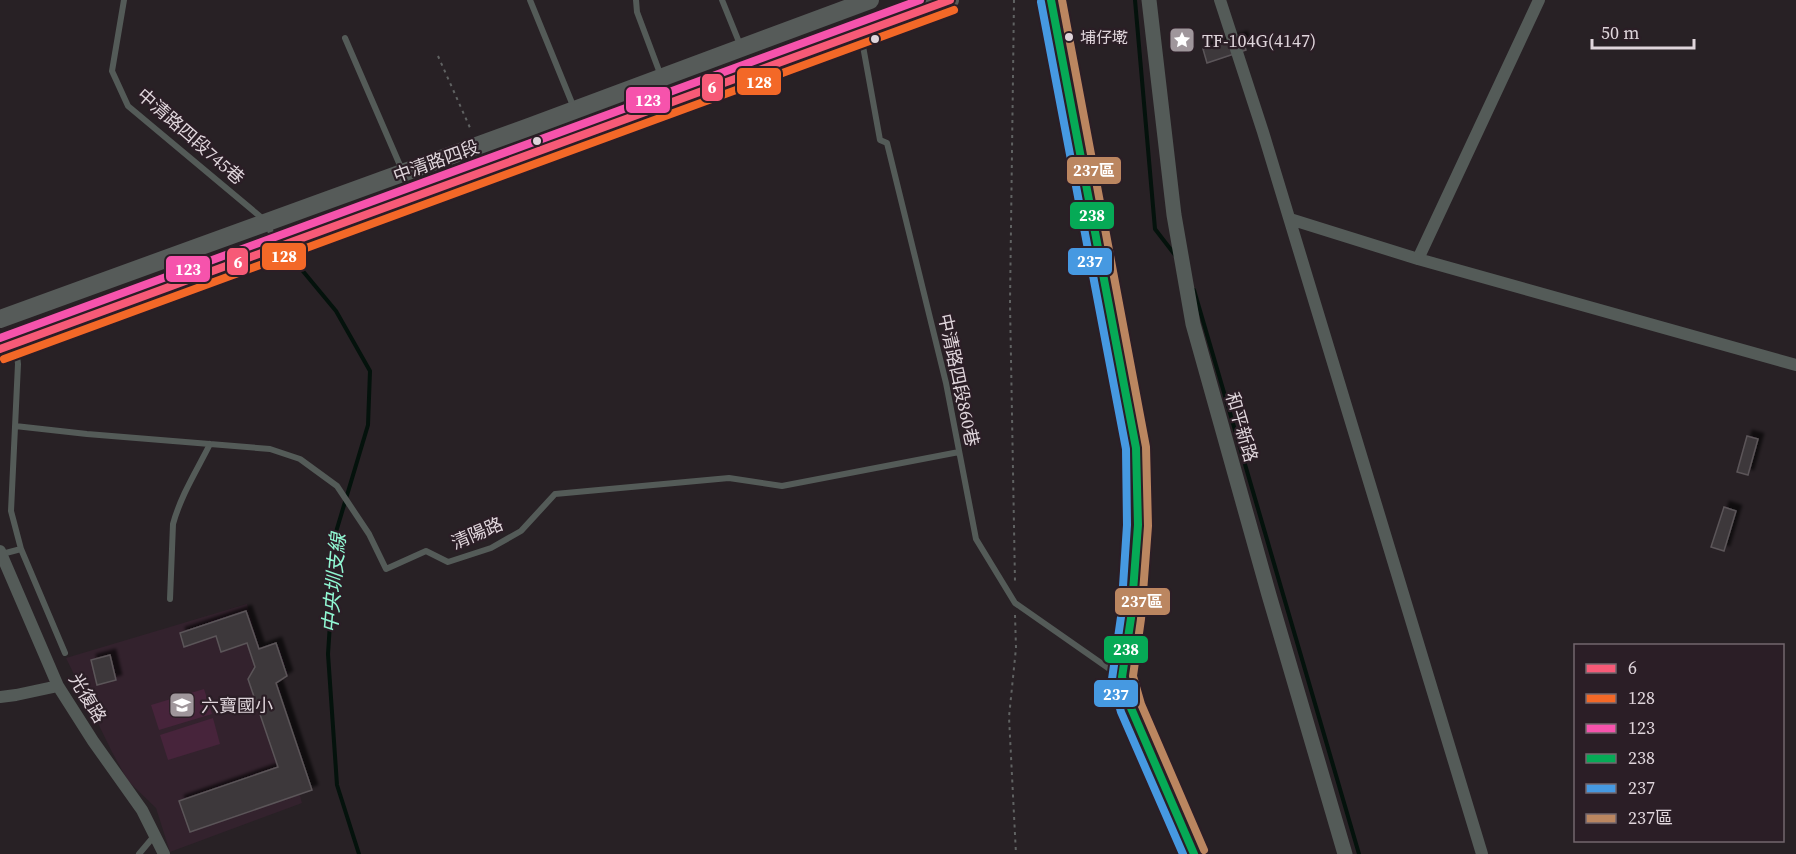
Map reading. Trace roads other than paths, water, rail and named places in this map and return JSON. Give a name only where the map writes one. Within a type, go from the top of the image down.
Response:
[{"type":"main road","name":"中清路四段","points":[[0,320],[575,110],[776,35],[850,4],[870,0]]},
{"type":"main road","name":"中清路四段","points":[[8,346],[950,0]]},
{"type":"main road","points":[[776,35],[786,60]]},
{"type":"street","points":[[1051,0],[1136,448],[1138,525],[1131,618],[1122,677],[1131,708],[1194,854]]},
{"type":"street","name":"和平新路","points":[[1149,0],[1174,215],[1193,324],[1345,854]]},
{"type":"street","points":[[1220,0],[1290,219],[1482,854]]},
{"type":"street","points":[[1418,259],[1539,0]]},
{"type":"street","points":[[1290,219],[1418,259],[1796,364]]},
{"type":"street","name":"光復路","points":[[1,552],[58,686],[93,741],[142,810],[164,854]]},
{"type":"street","points":[[0,697],[58,686]]},
{"type":"lane","name":"中清路四段745巷","points":[[124,0],[112,71],[128,106],[268,223]]},
{"type":"lane","points":[[530,0],[575,110]]},
{"type":"lane","points":[[636,0],[637,12],[662,77]]},
{"type":"lane","points":[[722,0],[741,48]]},
{"type":"lane","name":"中清路四段860巷","points":[[860,33],[880,140],[887,143],[946,383],[976,539],[1015,603],[1122,677]]},
{"type":"lane","points":[[345,38],[403,173]]},
{"type":"lane","points":[[268,223],[276,248]]},
{"type":"lane","points":[[8,346],[18,364],[11,511],[21,549],[65,654]]},
{"type":"lane","name":"清陽路","points":[[15,426],[270,449],[300,459],[337,486],[369,534],[386,568],[426,551],[448,562],[491,548],[521,531],[555,494],[729,478],[782,486],[959,452]]},
{"type":"lane","points":[[170,599],[173,524],[180,503],[210,444]]},
{"type":"lane","points":[[1,552],[21,549]]},
{"type":"lane","points":[[139,854],[155,835]]},
{"type":"waterway","points":[[1135,0],[1155,229],[1175,255]]},
{"type":"waterway","name":"中央圳支線","points":[[297,264],[336,311],[370,371],[368,425],[336,532],[328,654],[337,785],[359,854]]},
{"type":"waterway","points":[[1194,290],[1359,854]]},
{"type":"place","name":"埔仔墘","points":[[1069,37]]},
{"type":"place","name":"TF-104G(4147)","points":[[1182,40]]},
{"type":"place","name":"六寶國小","points":[[182,705]]}]
